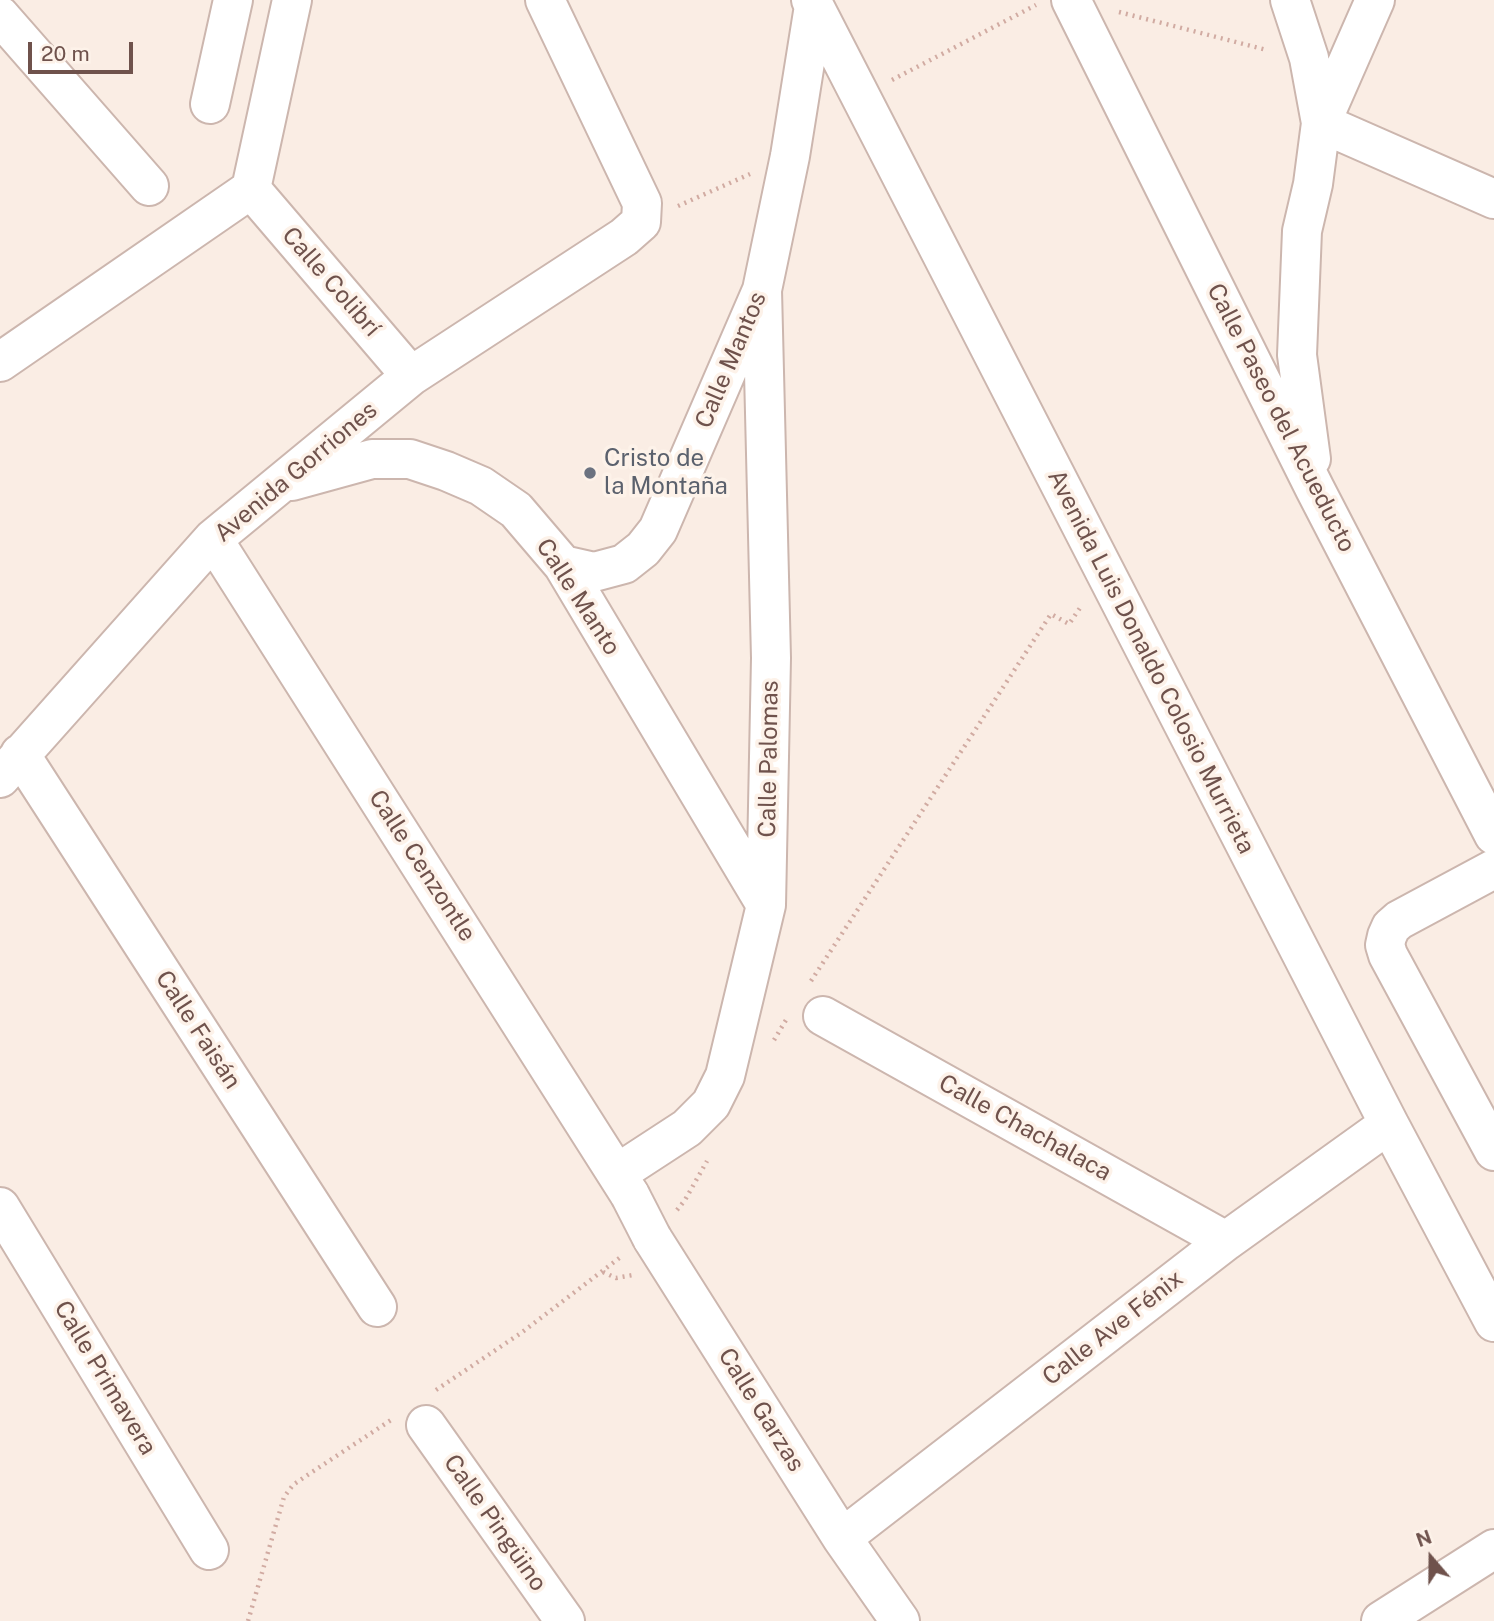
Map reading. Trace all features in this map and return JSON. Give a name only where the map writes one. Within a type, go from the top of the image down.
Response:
[{"type":"street","points":[[210,104],[233,0]]},
{"type":"street","points":[[0,362],[251,189],[292,0]]},
{"type":"street","points":[[545,0],[642,203],[641,222]]},
{"type":"street","name":"Calle Paseo del Acueducto","points":[[1071,0],[1285,391],[1315,489],[1494,835]]},
{"type":"street","points":[[1290,0],[1309,58],[1321,123]]},
{"type":"street","points":[[1285,391],[1297,355],[1301,243],[1313,184],[1321,123],[1375,0]]},
{"type":"street","points":[[790,156],[812,3]]},
{"type":"street","name":"Avenida Luis Donaldo Colosio Murrieta","points":[[812,3],[1389,1124],[1494,1322]]},
{"type":"street","points":[[0,16],[149,186]]},
{"type":"street","points":[[1321,123],[1494,199]]},
{"type":"street","name":"Calle Mantos","points":[[563,565],[594,572],[624,564],[643,549],[658,530],[762,290],[790,156]]},
{"type":"street","name":"Calle Colibrí","points":[[251,189],[411,376]]},
{"type":"street","name":"Avenida Gorriones","points":[[10,766],[213,539],[411,376],[624,237],[641,222]]},
{"type":"street","name":"Calle Palomas","points":[[624,1184],[711,1104],[725,1076],[765,905],[771,658],[762,290]]},
{"type":"street","name":"Calle Manto","points":[[278,485],[372,459],[410,459],[481,485],[516,510],[563,565],[765,905]]},
{"type":"street","name":"Calle Cenzontle","points":[[213,539],[624,1184]]},
{"type":"street","name":"Calle Faisán","points":[[10,766],[377,1307]]},
{"type":"street","points":[[1494,869],[1399,920],[1391,927],[1385,945],[1494,1151]]},
{"type":"street","name":"Calle Chachalaca","points":[[816,1001],[1226,1241]]},
{"type":"street","name":"Calle Ave Fénix","points":[[842,1538],[1226,1241],[1389,1124]]},
{"type":"street","name":"Calle Garzas","points":[[624,1184],[652,1238],[893,1619]]},
{"type":"street","name":"Calle Primavera","points":[[0,1207],[209,1550]]},
{"type":"street","name":"Calle Pingüino","points":[[426,1425],[565,1621]]},
{"type":"street","points":[[1381,1621],[1494,1549]]},
{"type":"path","points":[[861,96],[1046,0]]},
{"type":"path","points":[[1108,9],[1272,51]]},
{"type":"path","points":[[641,222],[790,156]]},
{"type":"path","points":[[816,1001],[1051,614],[1069,624],[1105,571]]},
{"type":"path","points":[[772,1043],[786,1020]]},
{"type":"path","points":[[678,1208],[709,1158]]},
{"type":"place","name":"Cristo de la Montaña","points":[[590,473]]}]
